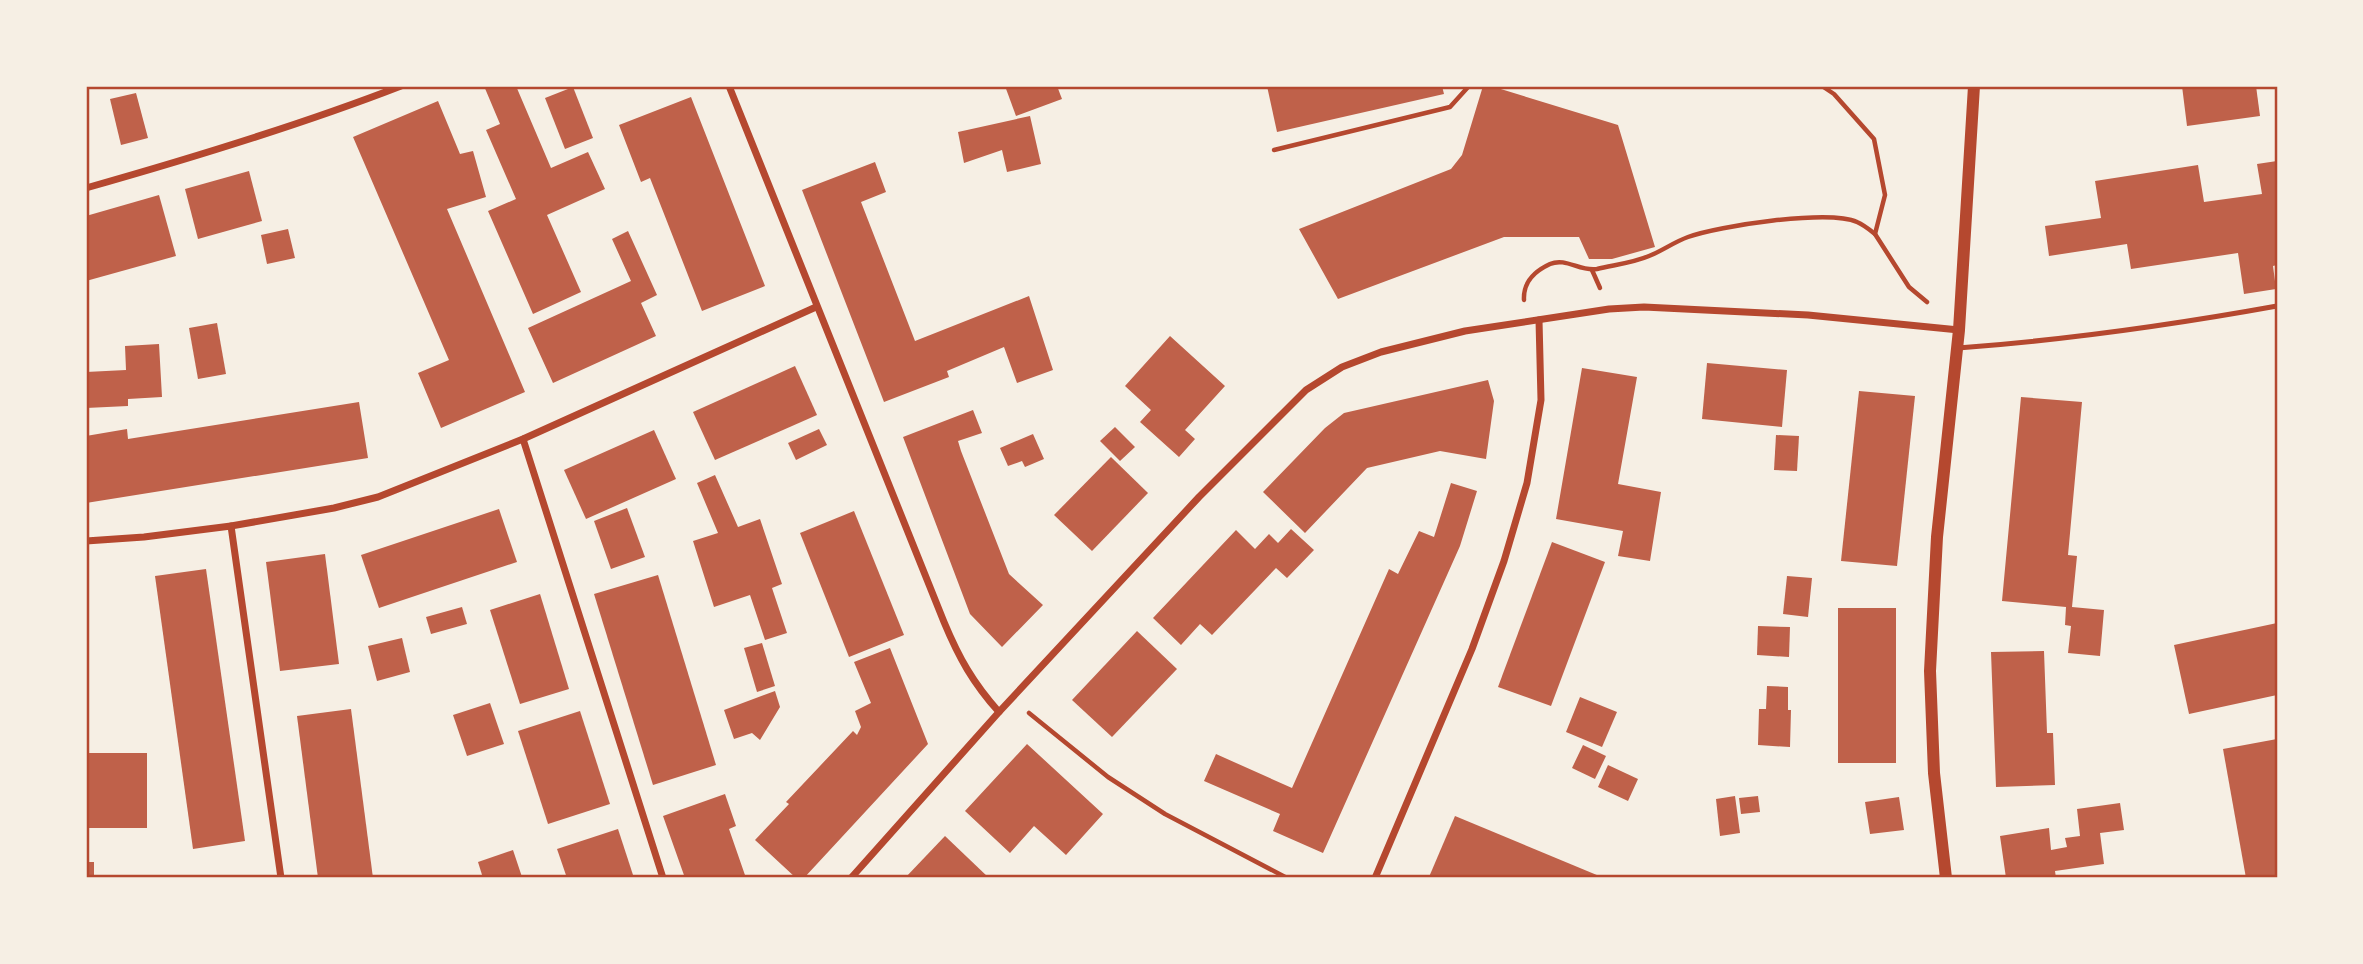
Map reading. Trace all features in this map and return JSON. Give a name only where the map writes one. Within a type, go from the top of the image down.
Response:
[{"type":"street","points":[[86,188],[236,144],[401,86]]},
{"type":"street","points":[[729,86],[961,662],[978,688],[999,712]]},
{"type":"street","points":[[1946,878],[1934,773],[1930,671],[1937,537],[1959,330],[1974,86]]},
{"type":"street","points":[[86,541],[231,526],[377,498],[523,439],[816,307]]},
{"type":"street","points":[[851,878],[999,712],[1199,497],[1306,390],[1342,367],[1381,352],[1465,331],[1609,309],[1644,307],[1808,316],[1959,330]]},
{"type":"street","points":[[1375,878],[1472,649],[1504,561],[1527,483],[1541,400],[1539,320]]},
{"type":"street","points":[[523,439],[663,878]]},
{"type":"street","points":[[231,526],[281,878]]},
{"type":"lane","points":[[1957,348],[2185,323],[2277,306]]},
{"type":"path","points":[[1274,150],[1450,107],[1469,86]]},
{"type":"path","points":[[1822,86],[1834,94],[1874,139],[1885,195],[1875,234]]},
{"type":"path","points":[[1526,321],[1523,292],[1532,274],[1554,262],[1566,262],[1592,270],[1646,257],[1686,238],[1728,227],[1826,216],[1856,221],[1875,234],[1909,287],[1959,330]]},
{"type":"path","points":[[1012,699],[1108,777],[1165,814],[1287,878]]},
{"type":"building","points":[[484,86],[516,86],[551,168],[588,152],[605,189],[547,215],[581,292],[533,314],[488,211],[516,199],[486,130],[500,124]]},
{"type":"building","points":[[1005,86],[1057,86],[1062,99],[1016,116]]},
{"type":"building","points":[[1267,86],[1442,86],[1444,94],[1277,132]]},
{"type":"building","points":[[1483,86],[1491,86],[1618,125],[1655,247],[1612,259],[1589,259],[1579,237],[1504,237],[1338,299],[1299,229],[1451,169],[1462,155]]},
{"type":"building","points":[[2182,86],[2256,86],[2260,116],[2187,126]]},
{"type":"building","points":[[573,87],[593,138],[565,149],[545,98]]},
{"type":"building","points":[[136,93],[148,138],[121,145],[110,99]]},
{"type":"building","points":[[691,97],[765,286],[702,311],[650,178],[641,182],[619,125]]},
{"type":"building","points":[[438,101],[460,154],[473,151],[486,197],[447,209],[525,392],[441,428],[418,373],[449,360],[353,137]]},
{"type":"building","points":[[1030,116],[1041,164],[1007,172],[1002,150],[964,163],[958,132]]},
{"type":"building","points":[[2277,161],[2277,265],[2273,266],[2276,289],[2244,294],[2238,253],[2131,269],[2127,244],[2049,256],[2045,226],[2101,218],[2095,181],[2198,165],[2204,202],[2262,194],[2257,164]]},
{"type":"building","points":[[875,162],[886,192],[861,202],[915,341],[1029,296],[1053,370],[1017,383],[1004,347],[947,371],[949,377],[884,402],[802,190]]},
{"type":"building","points":[[249,171],[262,221],[198,239],[185,189]]},
{"type":"building","points":[[159,195],[176,256],[86,281],[86,216]]},
{"type":"building","points":[[288,229],[295,258],[267,264],[261,235]]},
{"type":"building","points":[[628,231],[657,295],[641,303],[656,336],[553,383],[528,328],[631,281],[612,239]]},
{"type":"building","points":[[217,323],[226,374],[198,379],[189,328]]},
{"type":"building","points":[[1170,336],[1225,386],[1185,430],[1195,439],[1179,457],[1140,422],[1151,410],[1125,386]]},
{"type":"building","points":[[159,344],[162,397],[128,399],[128,406],[86,408],[86,372],[126,370],[125,346]]},
{"type":"building","points":[[1707,363],[1787,370],[1782,427],[1702,419]]},
{"type":"building","points":[[795,366],[817,415],[715,460],[693,412]]},
{"type":"building","points":[[1582,368],[1637,377],[1618,484],[1661,492],[1650,561],[1618,556],[1623,531],[1556,519]]},
{"type":"building","points":[[1488,380],[1494,401],[1486,459],[1440,451],[1367,468],[1305,533],[1263,492],[1325,428],[1344,413]]},
{"type":"building","points":[[1859,391],[1915,396],[1897,566],[1841,561]]},
{"type":"building","points":[[2021,397],[2082,402],[2068,555],[2077,556],[2072,607],[2104,610],[2100,656],[2068,653],[2071,626],[2065,625],[2066,607],[2002,601]]},
{"type":"building","points":[[359,402],[368,458],[86,503],[86,436],[127,429],[128,439]]},
{"type":"building","points":[[973,410],[982,433],[958,441],[961,451],[1009,574],[1043,605],[1002,647],[970,614],[903,437]]},
{"type":"building","points":[[1115,427],[1135,447],[1120,461],[1100,441]]},
{"type":"building","points":[[819,429],[827,445],[796,460],[788,443]]},
{"type":"building","points":[[654,430],[676,479],[586,519],[564,470]]},
{"type":"building","points":[[1033,434],[1044,459],[1025,467],[1022,461],[1008,466],[1000,448]]},
{"type":"building","points":[[1776,435],[1799,436],[1797,471],[1774,470]]},
{"type":"building","points":[[1111,457],[1148,493],[1092,551],[1054,515]]},
{"type":"building","points":[[715,475],[738,527],[760,519],[782,584],[772,588],[787,633],[765,640],[750,595],[714,607],[693,541],[718,533],[697,483]]},
{"type":"building","points":[[1451,483],[1477,491],[1460,546],[1323,853],[1273,831],[1280,814],[1204,781],[1216,754],[1292,788],[1389,569],[1398,574],[1419,531],[1434,537]]},
{"type":"building","points":[[627,508],[645,557],[611,569],[594,521]]},
{"type":"building","points":[[499,509],[517,562],[379,608],[361,555]]},
{"type":"building","points":[[854,511],[904,635],[849,657],[800,533]]},
{"type":"building","points":[[1291,529],[1314,550],[1287,578],[1276,568],[1212,635],[1200,624],[1181,645],[1153,618],[1236,530],[1255,549],[1269,534],[1278,543]]},
{"type":"building","points":[[1552,542],[1605,562],[1551,706],[1498,687]]},
{"type":"building","points":[[325,554],[339,664],[280,671],[266,562]]},
{"type":"building","points":[[206,569],[245,841],[193,849],[155,576]]},
{"type":"building","points":[[658,575],[716,765],[653,785],[594,594]]},
{"type":"building","points":[[1787,576],[1812,578],[1808,617],[1783,614]]},
{"type":"building","points":[[540,594],[569,689],[520,704],[490,610]]},
{"type":"building","points":[[462,607],[467,624],[431,634],[426,617]]},
{"type":"building","points":[[1838,608],[1896,608],[1896,763],[1838,763]]},
{"type":"building","points":[[2277,623],[2277,695],[2189,714],[2174,645]]},
{"type":"building","points":[[1758,626],[1790,627],[1789,657],[1757,655]]},
{"type":"building","points":[[1137,631],[1177,669],[1112,737],[1072,700]]},
{"type":"building","points":[[402,638],[410,672],[377,681],[368,646]]},
{"type":"building","points":[[762,643],[775,686],[757,692],[744,648]]},
{"type":"building","points":[[890,648],[928,744],[804,878],[796,878],[755,840],[789,804],[786,802],[853,731],[857,735],[861,727],[855,711],[871,703],[854,662]]},
{"type":"building","points":[[2044,651],[2047,733],[2053,733],[2055,785],[1996,787],[1991,652]]},
{"type":"building","points":[[1767,686],[1788,687],[1788,710],[1791,710],[1790,747],[1758,745],[1759,709],[1766,709]]},
{"type":"building","points":[[775,691],[780,707],[760,740],[752,733],[734,739],[724,710]]},
{"type":"building","points":[[1580,697],[1617,712],[1602,747],[1566,732]]},
{"type":"building","points":[[490,703],[504,744],[467,756],[453,715]]},
{"type":"building","points":[[351,709],[373,878],[318,878],[297,716]]},
{"type":"building","points":[[580,711],[610,804],[548,824],[518,731]]},
{"type":"building","points":[[2277,739],[2277,878],[2246,878],[2223,749]]},
{"type":"building","points":[[1027,744],[1103,814],[1066,855],[1034,826],[1010,853],[965,811]]},
{"type":"building","points":[[1583,745],[1606,756],[1595,779],[1572,768]]},
{"type":"building","points":[[86,753],[147,753],[147,828],[86,828]]},
{"type":"building","points":[[1608,765],[1638,779],[1628,801],[1598,787]]},
{"type":"building","points":[[725,794],[736,826],[729,829],[746,878],[685,878],[663,816]]},
{"type":"building","points":[[1735,796],[1740,833],[1720,836],[1716,799]]},
{"type":"building","points":[[1758,796],[1760,812],[1741,814],[1739,798]]},
{"type":"building","points":[[1899,797],[1904,830],[1870,834],[1865,802]]},
{"type":"building","points":[[2120,803],[2124,830],[2100,833],[2104,864],[2055,871],[2056,878],[2006,878],[2000,836],[2049,828],[2051,850],[2067,847],[2065,838],[2080,836],[2077,809]]},
{"type":"building","points":[[1455,816],[1604,878],[1429,877]]},
{"type":"building","points":[[618,829],[634,878],[567,878],[557,849]]},
{"type":"building","points":[[945,836],[989,878],[905,878]]},
{"type":"building","points":[[513,850],[522,877],[483,878],[478,862]]},
{"type":"building","points":[[86,862],[94,862],[94,878],[86,878]]}]
